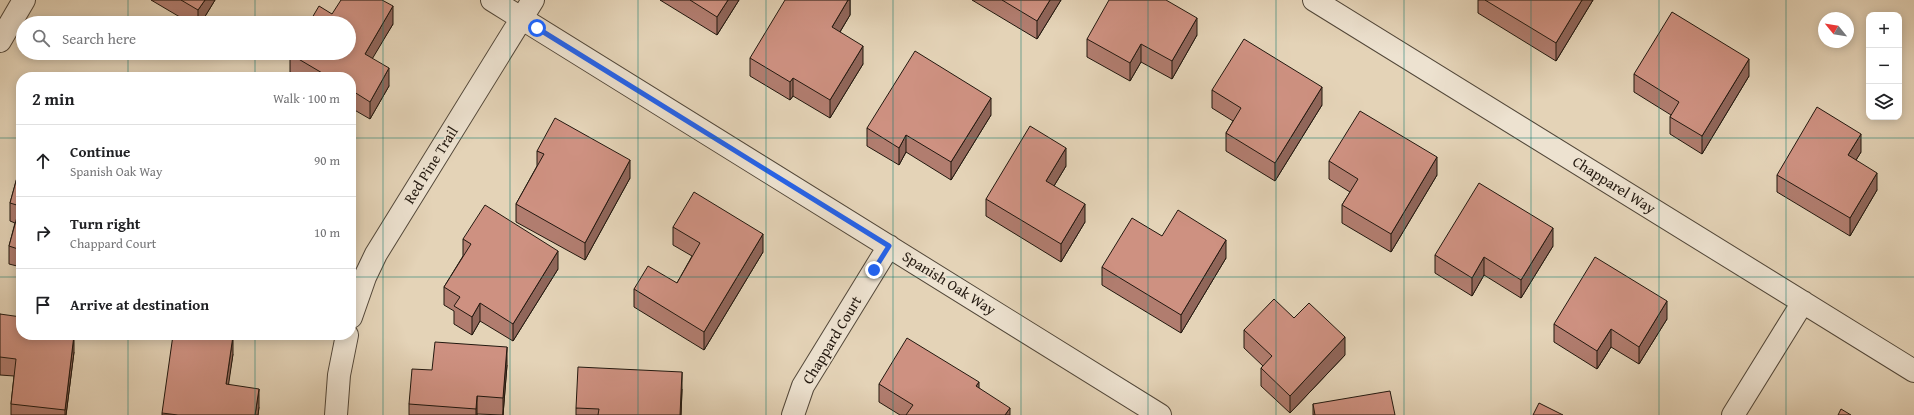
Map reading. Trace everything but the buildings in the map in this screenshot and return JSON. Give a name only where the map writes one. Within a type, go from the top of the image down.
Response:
[{"type":"street","points":[[0,41],[24,0]]},
{"type":"street","name":"Spanish Oak Way","points":[[492,0],[1160,415]]},
{"type":"street","points":[[521,18],[533,0]]},
{"type":"street","name":"Chapparel Way","points":[[1314,0],[1914,371]]},
{"type":"street","name":"Red Pine Trail","points":[[356,303],[365,277],[376,254],[521,18]]},
{"type":"street","name":"Chappard Court","points":[[793,415],[803,386],[889,246]]},
{"type":"street","points":[[1733,415],[1803,302]]},
{"type":"street","points":[[336,415],[339,375],[345,340]]},
{"type":"route","points":[[537,28],[889,246],[874,270]]}]
